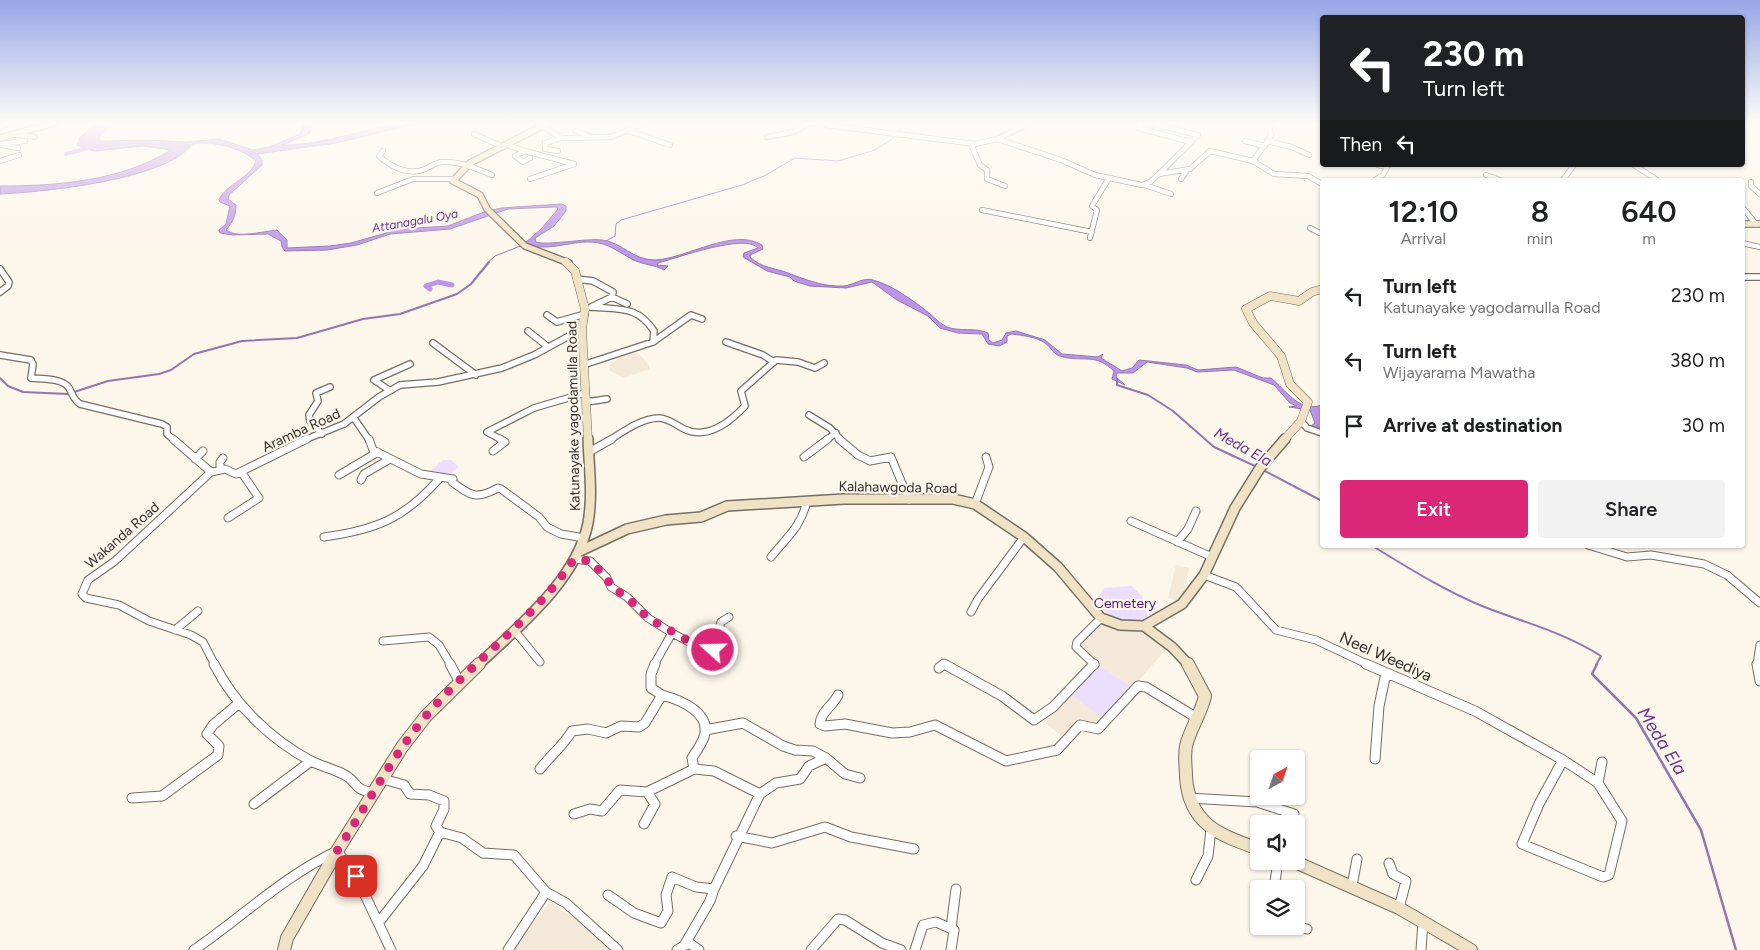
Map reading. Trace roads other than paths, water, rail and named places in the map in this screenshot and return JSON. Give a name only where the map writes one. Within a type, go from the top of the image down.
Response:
[{"type":"street","points":[[400,167],[410,172],[429,167]]},
{"type":"street","points":[[377,193],[414,179],[454,179],[465,167]]},
{"type":"street","points":[[473,167],[492,175]]},
{"type":"street","points":[[530,179],[564,167]]},
{"type":"street","points":[[983,167],[988,170],[987,179],[1005,186]]},
{"type":"street","points":[[1077,167],[1090,173],[1145,185],[1171,194]]},
{"type":"street","points":[[1145,185],[1166,167]]},
{"type":"street","points":[[1181,179],[1190,167]]},
{"type":"street","points":[[1263,167],[1274,174],[1308,176],[1320,183]]},
{"type":"street","points":[[1379,178],[1383,176],[1386,167]]},
{"type":"street","points":[[1564,178],[1572,167]]},
{"type":"street","points":[[1638,167],[1654,178]]},
{"type":"street","points":[[1159,174],[1187,170]]},
{"type":"street","points":[[1486,175],[1494,178]]},
{"type":"street","points":[[1090,238],[1097,210],[1092,206],[1109,178]]},
{"type":"street","name":"Katunayake yagodamulla Road","points":[[284,950],[287,938],[337,851],[402,747],[426,716],[459,681],[514,630],[558,584],[584,538],[591,498],[582,329],[587,310],[577,279],[569,263],[525,246],[490,212],[480,195],[455,183],[454,179]]},
{"type":"street","points":[[1751,182],[1750,186],[1760,194]]},
{"type":"street","points":[[982,210],[1092,232]]},
{"type":"street","points":[[1745,210],[1758,224]]},
{"type":"street","points":[[1745,224],[1758,224]]},
{"type":"street","points":[[1310,228],[1320,233]]},
{"type":"street","points":[[1745,244],[1760,247]]},
{"type":"street","points":[[0,269],[9,282],[8,286],[0,292]]},
{"type":"street","points":[[1745,277],[1760,277]]},
{"type":"street","points":[[577,279],[593,281],[613,292],[612,297]]},
{"type":"street","points":[[1144,626],[1182,604],[1204,575],[1234,508],[1260,468],[1301,421],[1308,402],[1306,397],[1290,384],[1281,356],[1253,323],[1246,309],[1270,296],[1299,301],[1312,292],[1320,290]]},
{"type":"street","points":[[612,297],[627,304]]},
{"type":"street","points":[[547,316],[557,322],[612,297]]},
{"type":"street","points":[[587,310],[627,309],[642,314],[654,331],[653,342]]},
{"type":"street","points":[[583,365],[653,342],[691,315],[702,319]]},
{"type":"street","name":"Aramba Road","points":[[242,473],[286,448],[322,434],[354,418],[388,390],[408,384],[438,382],[502,368],[582,329]]},
{"type":"street","points":[[528,331],[548,347]]},
{"type":"street","points":[[726,342],[744,351],[766,356],[774,362]]},
{"type":"street","points":[[433,343],[476,375]]},
{"type":"street","points":[[0,355],[31,360],[33,364],[31,378],[62,382],[74,400],[80,404],[162,424],[167,427],[167,434],[211,472],[220,469],[242,473],[259,498],[228,518]]},
{"type":"street","points":[[589,452],[618,433],[658,418],[670,421],[689,431],[716,430],[745,406],[741,391],[774,362],[781,359],[815,368],[824,363]]},
{"type":"street","points":[[388,390],[374,380],[410,364]]},
{"type":"street","points":[[322,434],[310,421],[308,415],[318,401],[316,393],[330,388]]},
{"type":"street","points":[[493,451],[505,442],[488,432],[536,406],[585,398],[607,399]]},
{"type":"street","points":[[809,415],[836,433],[842,442],[858,455],[870,461],[892,457],[909,500]]},
{"type":"street","points":[[354,418],[372,444],[373,450],[390,459],[417,473],[439,480],[453,478],[452,482],[473,497],[482,497],[498,488],[501,489],[539,517],[547,527],[560,534],[584,538]]},
{"type":"street","points":[[1301,421],[1307,428],[1320,432]]},
{"type":"street","points":[[804,457],[836,433]]},
{"type":"street","points":[[195,458],[202,451]]},
{"type":"street","points":[[339,475],[378,452]]},
{"type":"street","points":[[975,504],[989,467],[986,457]]},
{"type":"street","points":[[220,469],[220,462],[223,458]]},
{"type":"street","points":[[361,480],[364,474],[390,459]]},
{"type":"street","name":"Wakanda Road","points":[[211,472],[115,561],[88,580],[82,594],[86,598],[119,605],[149,622],[191,635],[203,642],[225,686],[238,704],[259,725],[311,760],[346,776],[361,791],[374,793]]},
{"type":"street","points":[[324,537],[363,531],[393,517],[428,493],[439,480]]},
{"type":"street","name":"Kalahawgoda Road","points":[[576,555],[627,529],[666,520],[700,518],[727,506],[844,498],[953,499],[975,504],[1024,537],[1058,567],[1101,618]]},
{"type":"street","points":[[771,557],[797,528],[803,518],[807,501]]},
{"type":"street","points":[[1177,542],[1188,529],[1196,511]]},
{"type":"street","points":[[1132,521],[1212,557]]},
{"type":"street","points":[[972,612],[978,599],[1024,537]]},
{"type":"street","points":[[1598,548],[1627,557],[1652,555],[1704,564],[1727,575],[1760,603]]},
{"type":"street","points":[[576,555],[590,561],[607,578],[611,587],[627,597],[648,618],[708,652],[713,650],[720,622],[729,617]]},
{"type":"street","name":"Neel Weediya","points":[[1204,575],[1236,587],[1269,625],[1276,630],[1316,640],[1386,674],[1475,711],[1563,760],[1598,783],[1622,821],[1609,875],[1603,877],[1522,844],[1539,804],[1563,760]]},
{"type":"street","points":[[175,630],[198,611]]},
{"type":"street","points":[[939,668],[944,664],[992,688],[1011,700],[1034,720],[1053,706],[1095,665],[1076,647],[1077,642],[1101,618],[1120,625],[1144,626],[1158,633],[1195,675],[1205,696],[1186,748],[1186,787],[1195,814],[1211,829],[1250,845]]},
{"type":"street","points":[[514,630],[540,662]]},
{"type":"street","points":[[672,633],[649,681],[651,688],[662,695],[691,707],[699,714],[705,730],[703,739],[692,758],[694,768],[699,771],[714,771],[760,794]]},
{"type":"street","points":[[383,641],[429,637],[436,640],[442,646],[459,681]]},
{"type":"street","points":[[1760,645],[1757,664],[1760,681]]},
{"type":"street","points":[[1374,759],[1379,706],[1386,674]]},
{"type":"street","points":[[838,695],[835,702],[828,706],[820,720],[820,724],[825,726],[845,724],[892,733],[910,732],[935,725],[1006,761],[1057,750],[1080,725],[1098,729],[1138,686],[1146,687],[1197,718]]},
{"type":"street","points":[[540,769],[554,750],[563,746],[572,731],[588,729],[606,733],[621,726],[638,727],[645,723],[662,695]]},
{"type":"street","points":[[132,798],[162,796],[211,762],[218,755],[219,746],[207,734],[211,725],[235,710],[238,704]]},
{"type":"street","points":[[705,730],[743,723],[783,746],[795,750],[813,751],[826,758],[845,774],[860,778]]},
{"type":"street","points":[[677,950],[685,944],[710,901],[736,836],[760,794],[776,783],[800,779],[809,766],[826,758]]},
{"type":"street","points":[[254,804],[297,773],[311,760]]},
{"type":"street","points":[[1598,783],[1602,762]]},
{"type":"street","points":[[574,814],[590,809],[602,811],[620,790],[647,792],[694,768]]},
{"type":"street","points":[[383,780],[404,785],[410,794],[430,795],[444,801],[444,809],[436,826],[439,831],[462,838],[483,853],[514,855],[546,892],[566,903],[618,950]]},
{"type":"street","points":[[644,824],[655,804],[647,792]]},
{"type":"street","points":[[1188,797],[1195,800],[1258,802],[1294,814]]},
{"type":"street","points":[[736,836],[772,843],[825,827],[851,837],[914,849]]},
{"type":"street","points":[[1196,880],[1206,865],[1211,846],[1211,829]]},
{"type":"street","points":[[379,922],[389,913],[410,880],[423,866],[439,831]]},
{"type":"street","points":[[194,950],[234,923],[285,881],[314,862],[337,851],[356,876],[391,950]]},
{"type":"street","points":[[1352,886],[1357,859]]},
{"type":"street","points":[[1389,863],[1393,874],[1406,881],[1399,908]]},
{"type":"street","points":[[1305,866],[1423,920],[1471,950]]},
{"type":"street","points":[[608,896],[634,913],[661,923],[668,911],[666,896],[672,877],[696,887],[714,889]]},
{"type":"street","points":[[951,928],[956,889]]},
{"type":"street","points":[[508,950],[546,892]]},
{"type":"street","points":[[811,950],[838,919],[845,920],[882,943],[901,950]]},
{"type":"street","points":[[1421,950],[1423,920]]},
{"type":"street","points":[[915,950],[923,925],[936,922],[954,930],[951,950]]},
{"type":"street","points":[[685,944],[689,943],[699,950]]},
{"type":"waterway","points":[[606,241],[615,236],[616,224],[621,220],[742,185],[779,167]]},
{"type":"waterway","points":[[487,263],[495,256],[523,245]]},
{"type":"waterway","points":[[0,378],[8,386],[23,392],[68,394],[108,381],[159,374],[171,370],[194,354],[242,341],[297,338],[363,319],[400,314],[457,294],[471,284],[489,262]]},
{"type":"waterway","points":[[430,289],[426,286],[438,282],[452,285]]},
{"type":"waterway","name":"Meda Ela","points":[[1117,379],[1117,385],[1148,395],[1173,411],[1214,447],[1257,467]]},
{"type":"waterway","name":"Meda Ela","points":[[1263,470],[1320,500]]},
{"type":"waterway","name":"Meda Ela","points":[[1376,548],[1453,593],[1497,612],[1572,640],[1601,656],[1596,665]]},
{"type":"waterway","name":"Meda Ela","points":[[1597,664],[1592,674],[1636,718],[1701,830],[1736,950]]},
{"type":"water label","name":"Attanagalu Oya","points":[[415,221]]},
{"type":"park label","name":"Cemetery","points":[[1125,603]]}]
